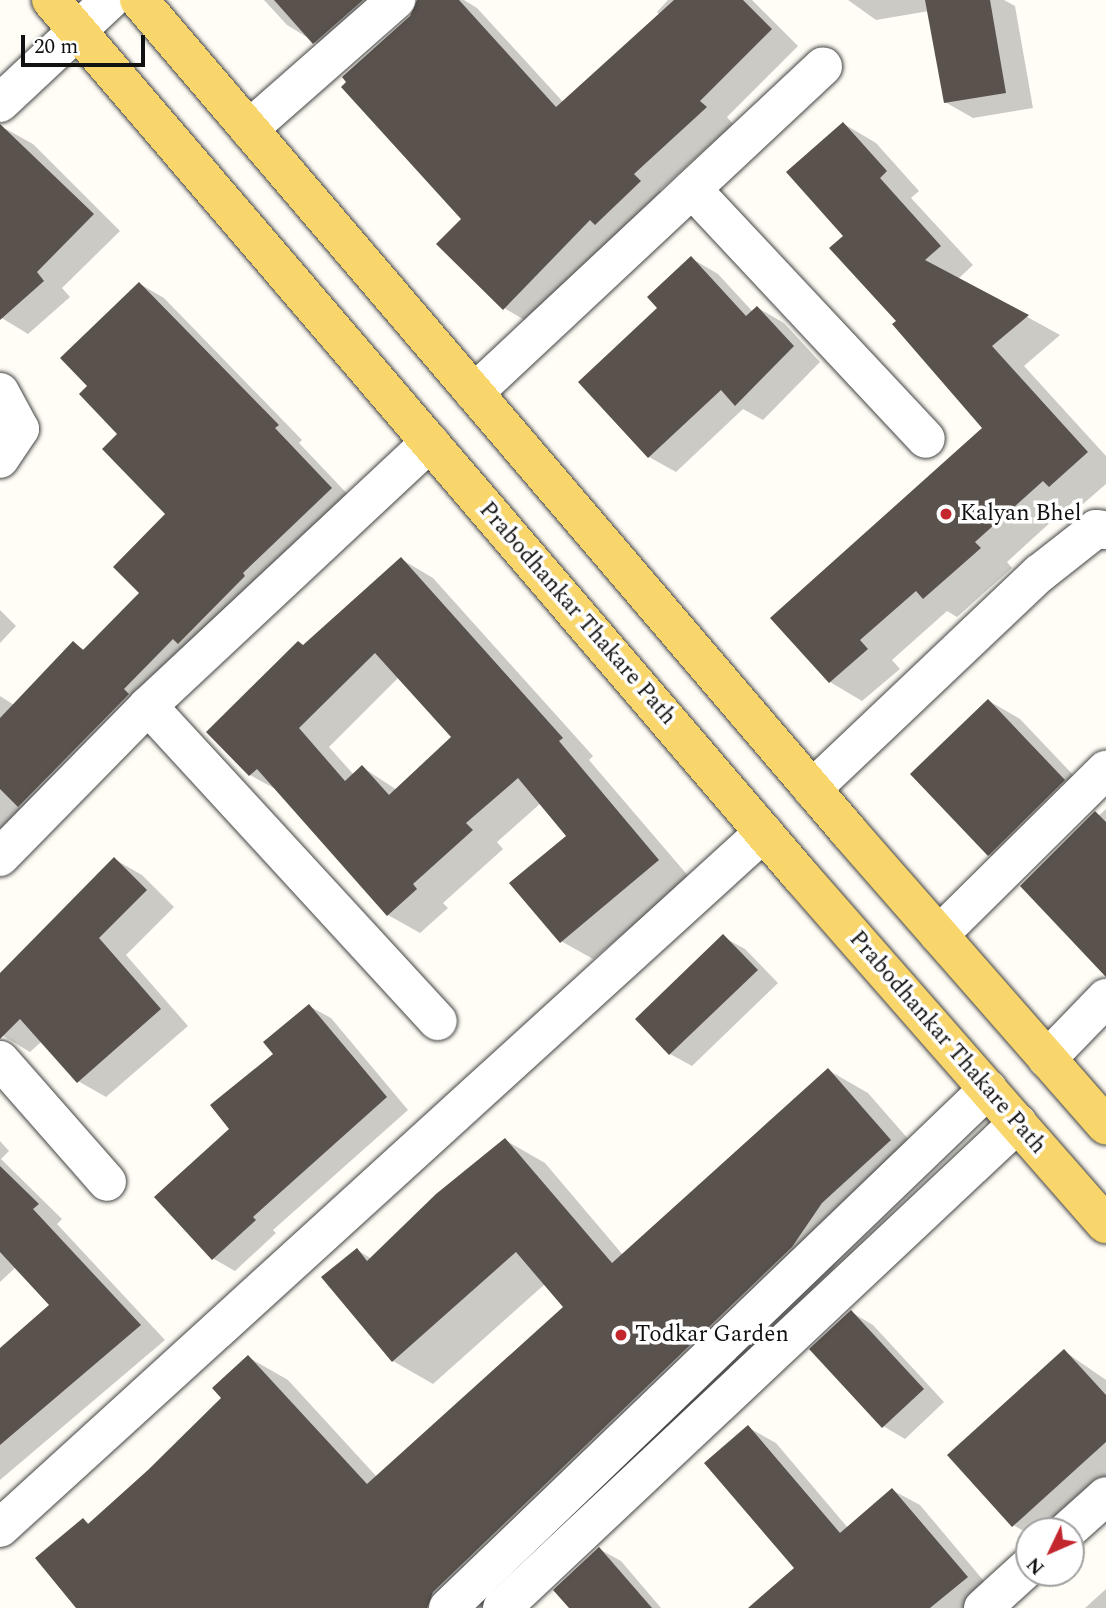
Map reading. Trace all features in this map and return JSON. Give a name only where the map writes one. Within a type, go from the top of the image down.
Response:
[{"type":"main road","name":"Prabodhankar Thakare Path","points":[[51,0],[764,832],[1106,1224]]},
{"type":"main road","points":[[139,0],[812,789],[1106,1126]]},
{"type":"street","points":[[0,103],[110,0]]},
{"type":"street","points":[[249,129],[396,0]]},
{"type":"street","points":[[474,393],[822,66]]},
{"type":"street","points":[[692,189],[926,439]]},
{"type":"street","points":[[0,392],[20,429],[0,459]]},
{"type":"street","points":[[0,857],[148,706],[430,442]]},
{"type":"street","points":[[812,789],[1041,573],[1096,529],[1106,530]]},
{"type":"street","points":[[148,706],[438,1021]]},
{"type":"street","points":[[939,935],[1106,770]]},
{"type":"street","points":[[0,1528],[764,832]]},
{"type":"street","points":[[1047,1059],[1106,998]]},
{"type":"street","points":[[0,1060],[107,1182]]},
{"type":"street","points":[[448,1608],[988,1090]]},
{"type":"street","points":[[502,1608],[1017,1123]]},
{"type":"street","points":[[1083,1517],[1106,1496]]},
{"type":"street","points":[[983,1608],[1015,1579]]},
{"type":"building","points":[[274,0],[363,0],[313,44]]},
{"type":"building","points":[[417,0],[459,0],[556,107],[674,0],[743,0],[772,29],[700,101],[707,107],[634,174],[641,181],[595,225],[590,220],[503,310],[436,244],[461,219],[341,87],[346,82],[342,77],[410,16]]},
{"type":"building","points":[[925,0],[990,0],[1006,93],[944,103]]},
{"type":"building","points":[[843,122],[887,171],[880,178],[941,246],[925,260],[1029,315],[992,346],[1088,452],[1049,487],[1043,481],[975,542],[981,548],[923,599],[916,591],[860,640],[868,649],[829,683],[770,618],[982,428],[892,324],[896,321],[829,248],[843,236],[786,172]]},
{"type":"building","points":[[0,124],[94,214],[37,272],[44,281],[0,320]]},
{"type":"building","points":[[691,256],[746,316],[757,306],[794,346],[735,406],[721,390],[648,458],[578,382],[657,308],[647,297]]},
{"type":"building","points":[[139,282],[279,425],[275,428],[332,488],[243,573],[245,576],[178,644],[173,639],[124,689],[129,694],[18,807],[0,789],[0,718],[73,641],[83,650],[139,593],[113,567],[165,514],[102,449],[117,434],[79,394],[87,386],[60,358]]},
{"type":"building","points":[[401,557],[563,738],[559,741],[659,860],[560,943],[509,883],[566,836],[518,778],[466,823],[473,830],[413,884],[417,889],[387,916],[257,769],[249,776],[206,732],[298,641],[303,645]],"holes":[[[375,653],[451,737],[389,795],[362,765],[345,781],[299,728]]]},
{"type":"building","points":[[988,699],[1065,780],[988,856],[910,774]]},
{"type":"building","points":[[1095,811],[1106,822],[1106,977],[1020,886]]},
{"type":"building","points":[[114,857],[147,890],[99,938],[161,1009],[77,1083],[20,1019],[0,1039],[0,973]]},
{"type":"building","points":[[723,934],[758,970],[669,1055],[635,1019]]},
{"type":"building","points":[[309,1004],[387,1097],[253,1217],[256,1220],[212,1260],[154,1197],[229,1129],[210,1105],[273,1054],[263,1042]]},
{"type":"building","points":[[828,1068],[891,1140],[822,1203],[792,1247],[433,1592],[427,1608],[76,1608],[35,1558],[83,1518],[88,1524],[148,1470],[221,1398],[212,1388],[248,1355],[367,1484],[563,1307],[516,1252],[392,1362],[321,1277],[357,1248],[367,1261],[436,1194],[505,1138],[612,1263]]},
{"type":"building","points":[[0,1166],[39,1204],[33,1209],[141,1325],[0,1445],[0,1348],[49,1305],[0,1252]]},
{"type":"building","points":[[851,1310],[924,1389],[882,1428],[809,1349]]},
{"type":"building","points":[[1064,1349],[1106,1395],[1106,1442],[1023,1517],[1015,1517],[1012,1527],[947,1455]]},
{"type":"building","points":[[748,1425],[840,1533],[892,1488],[968,1577],[930,1608],[748,1608],[794,1568],[704,1463]]},
{"type":"building","points":[[599,1547],[652,1608],[569,1608],[553,1590]]},
{"type":"place","name":"Kalyan Bhel","points":[[946,514]]},
{"type":"place","name":"Todkar Garden","points":[[621,1335]]}]
